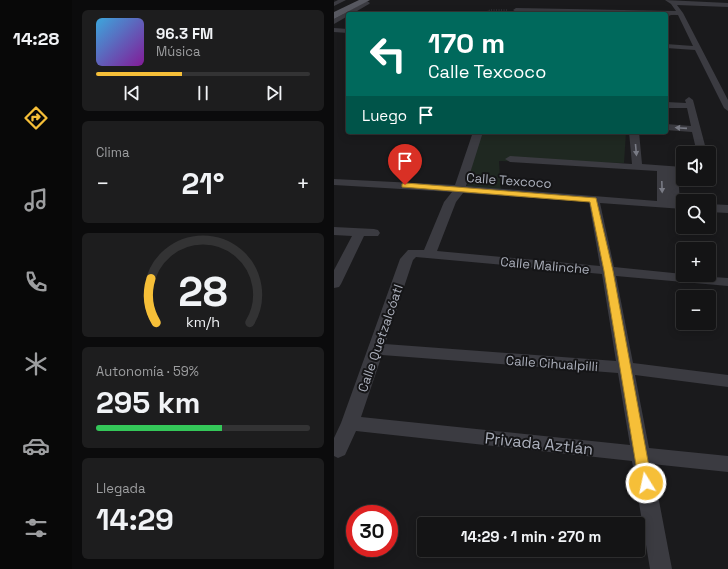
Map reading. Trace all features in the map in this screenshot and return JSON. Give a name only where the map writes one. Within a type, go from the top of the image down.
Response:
[{"type":"main road","points":[[334,11],[365,1]]},
{"type":"main road","points":[[347,12],[365,1]]},
{"type":"main road","points":[[335,19],[346,12]]},
{"type":"street","points":[[334,4],[343,0]]},
{"type":"street","points":[[352,12],[365,1]]},
{"type":"street","points":[[670,2],[728,5]]},
{"type":"street","points":[[670,2],[697,48],[728,108]]},
{"type":"street","points":[[516,10],[553,12]]},
{"type":"street","points":[[668,13],[677,13]]},
{"type":"street","points":[[335,19],[346,15]]},
{"type":"street","points":[[334,30],[346,30]]},
{"type":"street","points":[[668,46],[697,48]]},
{"type":"street","points":[[668,105],[690,104],[700,146]]},
{"type":"street","points":[[668,127],[696,129]]},
{"type":"street","points":[[429,254],[450,202],[471,134]]},
{"type":"street","points":[[454,190],[477,134]]},
{"type":"street","points":[[634,134],[637,168]]},
{"type":"street","points":[[510,159],[672,170]]},
{"type":"street","points":[[663,205],[672,170]]},
{"type":"street","points":[[672,170],[677,194]]},
{"type":"street","name":"Calle Texcoco","points":[[334,182],[405,185],[454,190],[676,206]]},
{"type":"street","points":[[594,200],[626,368],[661,569]]},
{"type":"street","points":[[716,208],[728,209]]},
{"type":"street","points":[[334,231],[374,233]]},
{"type":"street","points":[[334,284],[360,232]]},
{"type":"street","name":"Calle Malinche","points":[[410,255],[416,253],[429,254],[728,282]]},
{"type":"street","name":"Calle Quetzalcóatl","points":[[338,450],[350,422],[410,255]]},
{"type":"street","name":"Calle Cihualpilli","points":[[376,349],[626,368],[728,381]]},
{"type":"street","name":"Privada Aztlán","points":[[350,422],[728,464]]},
{"type":"lane","points":[[668,15],[677,13]]},
{"type":"path","points":[[486,12],[490,10],[516,10]]},
{"type":"shaded area","points":[[480,134],[626,134],[624,163],[499,161],[501,193],[466,190]]},
{"type":"route","points":[[405,185],[594,200],[646,483]]}]
